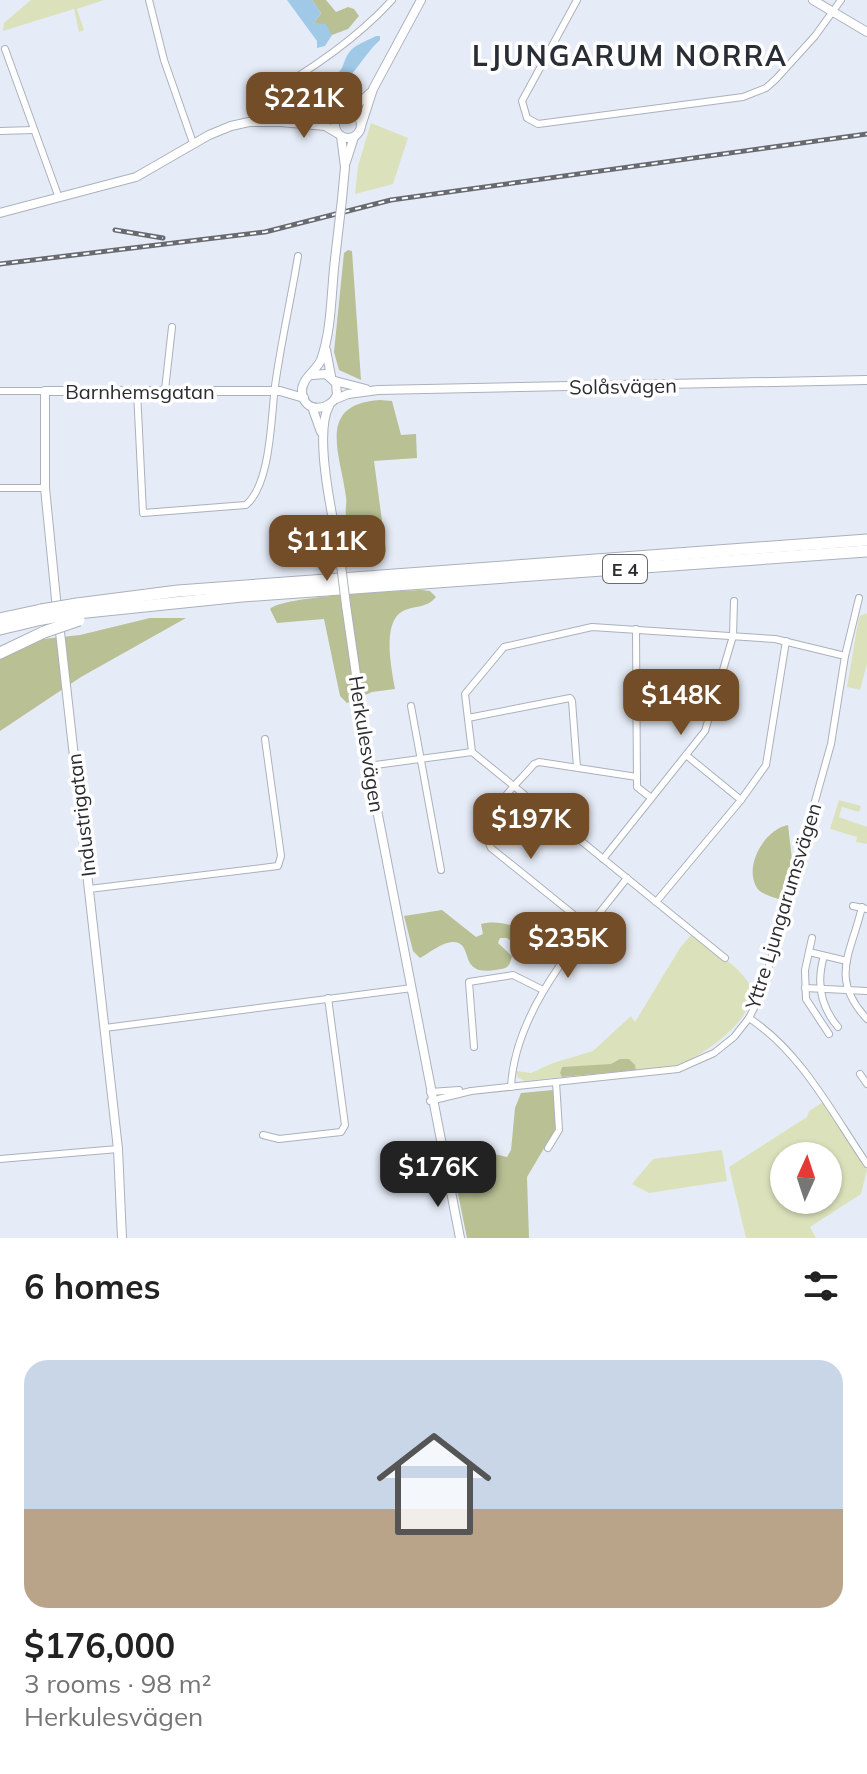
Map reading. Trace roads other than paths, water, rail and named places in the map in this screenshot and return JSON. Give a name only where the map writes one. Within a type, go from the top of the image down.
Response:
[{"type":"highway","name":"E 4","points":[[0,653],[78,612],[178,591],[867,540]]},
{"type":"highway","name":"E 4","points":[[78,612],[867,551]]},
{"type":"highway","points":[[0,619],[78,612]]},
{"type":"highway","points":[[0,629],[42,615]]},
{"type":"street","points":[[149,0],[168,71],[193,143]]},
{"type":"street","points":[[251,104],[321,61],[356,35],[392,0]]},
{"type":"street","points":[[577,0],[522,101],[527,118],[538,124],[743,97],[766,88],[809,43],[841,0]]},
{"type":"street","points":[[813,0],[867,32]]},
{"type":"street","points":[[325,343],[338,390],[332,403],[312,407],[304,398],[304,383],[319,364],[325,343],[345,167],[373,89],[418,1]]},
{"type":"street","points":[[5,49],[59,198]]},
{"type":"street","points":[[0,69],[11,66]]},
{"type":"street","points":[[345,167],[336,121],[363,102],[373,89]]},
{"type":"street","points":[[0,213],[136,177],[193,143],[231,126],[249,122],[314,121],[345,113],[359,118],[361,126]]},
{"type":"street","points":[[281,122],[325,126],[339,134],[354,137]]},
{"type":"street","points":[[0,131],[34,130]]},
{"type":"street","points":[[137,391],[143,513],[246,505],[253,499],[265,462],[298,256]]},
{"type":"street","points":[[165,390],[172,327]]},
{"type":"street","points":[[312,375],[321,373],[333,378]]},
{"type":"street","name":"Solåsvägen","points":[[333,378],[347,386],[378,390]]},
{"type":"street","name":"Solåsvägen","points":[[332,403],[348,394],[378,390],[867,380]]},
{"type":"street","name":"Barnhemsgatan","points":[[277,391],[304,383]]},
{"type":"street","name":"Barnhemsgatan","points":[[0,391],[277,391],[304,398]]},
{"type":"street","name":"Industrigatan","points":[[45,391],[45,488],[118,1149],[122,1238]]},
{"type":"street","name":"Herkulesvägen","points":[[323,440],[324,418],[332,403]]},
{"type":"street","name":"Herkulesvägen","points":[[312,407],[323,440],[368,766],[460,1238]]},
{"type":"street","points":[[0,488],[45,488]]},
{"type":"street","name":"Yttre Ljungarumsvägen","points":[[432,1096],[678,1069],[714,1053],[734,1037],[749,1018],[761,994],[831,744],[845,656],[859,598]]},
{"type":"street","points":[[603,859],[705,731],[733,636],[734,601]]},
{"type":"street","points":[[725,958],[472,752],[465,694],[504,647],[592,627],[786,641],[841,655]]},
{"type":"street","points":[[636,629],[637,787],[650,797]]},
{"type":"street","points":[[656,902],[763,772],[769,756],[786,641]]},
{"type":"street","points":[[638,684],[719,687]]},
{"type":"street","points":[[468,718],[571,699],[577,767]]},
{"type":"street","points":[[411,706],[441,870]]},
{"type":"street","points":[[89,889],[278,866],[281,856],[265,739]]},
{"type":"street","points":[[368,766],[472,752]]},
{"type":"street","points":[[686,755],[741,800]]},
{"type":"street","points":[[589,927],[491,848],[488,821],[534,764],[539,762],[637,777]]},
{"type":"street","points":[[511,1087],[516,1056],[543,990],[627,878]]},
{"type":"street","points":[[853,906],[865,908],[847,961],[846,990],[867,1019]]},
{"type":"street","points":[[812,938],[805,970],[807,1003],[829,1034]]},
{"type":"street","points":[[809,952],[847,961]]},
{"type":"street","points":[[824,956],[819,981],[826,1011],[838,1027]]},
{"type":"street","points":[[474,1047],[469,982],[513,975],[543,990]]},
{"type":"street","points":[[105,1028],[412,988]]},
{"type":"street","points":[[805,988],[867,991]]},
{"type":"street","points":[[263,1135],[279,1139],[341,1132],[345,1125],[328,998]]},
{"type":"street","points":[[749,1018],[769,1031],[791,1053],[867,1164]]},
{"type":"street","points":[[860,1074],[867,1084]]},
{"type":"street","points":[[548,1148],[559,1130],[556,1082]]},
{"type":"street","points":[[0,1159],[118,1149]]},
{"type":"water","points":[[287,0],[312,0],[321,13],[314,23],[326,24],[332,35],[325,46],[317,48],[317,41]]},
{"type":"water","points":[[380,36],[380,40],[342,83],[316,98],[288,102],[310,83],[320,80],[320,88],[328,85],[325,78],[340,71],[351,50]]},
{"type":"railway","points":[[0,264],[265,232],[391,200],[867,134]]},
{"type":"railway","points":[[115,230],[163,238]]},
{"type":"district","name":"LJUNGARUM NORRA","points":[[630,55]]}]
